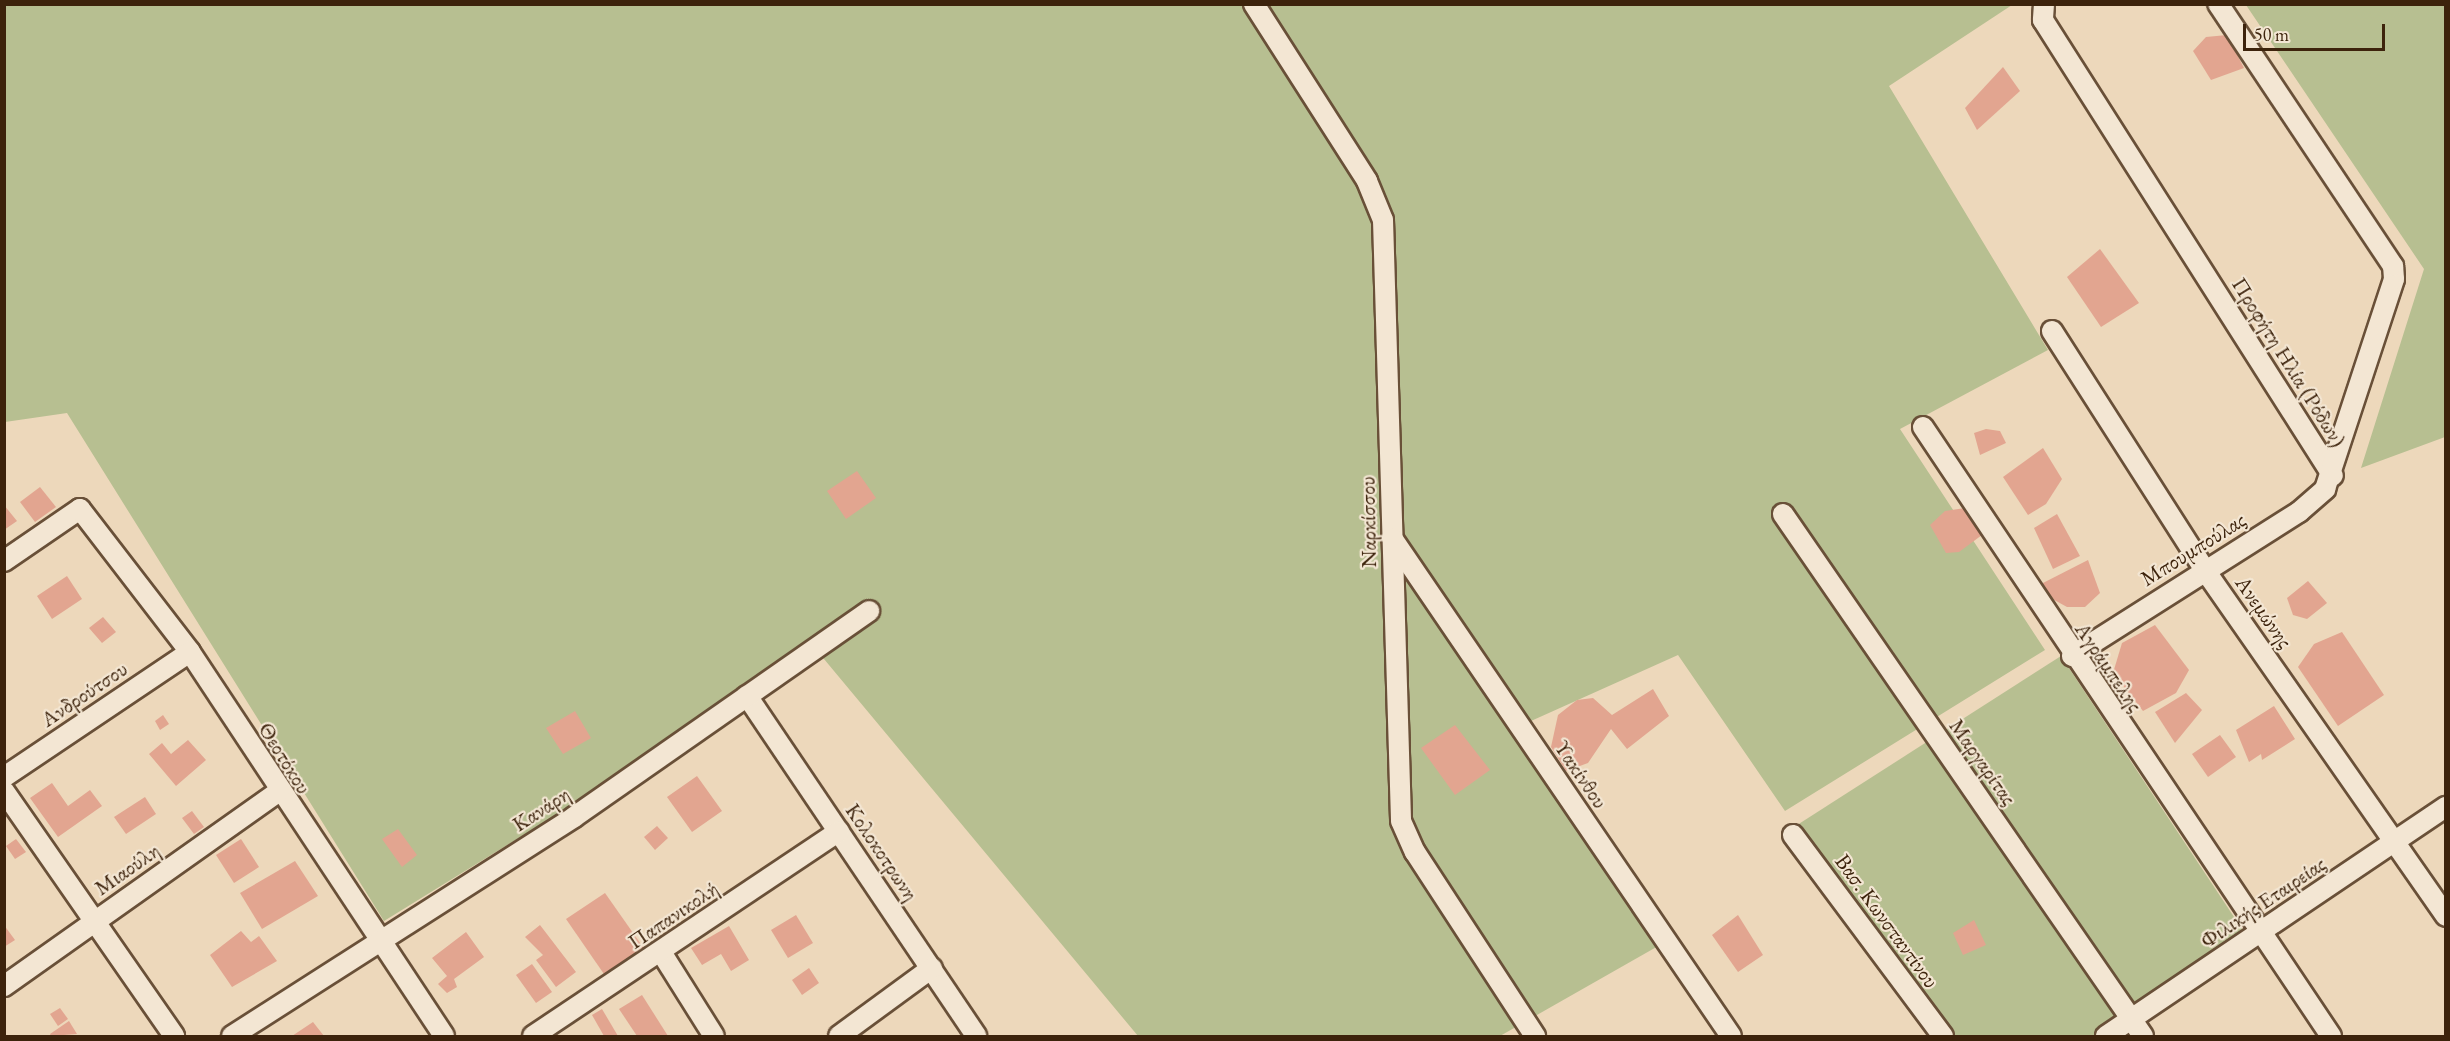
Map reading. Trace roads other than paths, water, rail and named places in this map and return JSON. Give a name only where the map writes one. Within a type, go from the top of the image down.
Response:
[{"type":"street","name":"Ναρκίσσου","points":[[1254,4],[1367,181],[1383,220],[1401,821],[1414,852],[1535,1036]]},
{"type":"street","name":"Προφήτη Ηλία (Ρόδων)","points":[[2044,4],[2043,20],[2333,476]]},
{"type":"street","name":"Προφήτη Ηλία (Ρόδων)","points":[[2218,4],[2395,270],[2333,476]]},
{"type":"street","name":"Ανεμώνης","points":[[2052,331],[2204,569],[2397,841],[2445,916]]},
{"type":"street","name":"Αγράμπελης","points":[[1923,427],[2072,656],[2331,1036]]},
{"type":"street","name":"Μπουμπούλας","points":[[2072,656],[2204,569],[2315,501],[2333,476]]},
{"type":"street","name":"Θεοτόκου","points":[[4,561],[80,508],[190,652],[376,941],[444,1036]]},
{"type":"street","name":"Μαργαρίτας","points":[[1783,514],[2143,1036]]},
{"type":"street","name":"Υακίνθου","points":[[1392,538],[1731,1036]]},
{"type":"street","name":"Κανάρη","points":[[232,1036],[376,941],[574,817],[868,611]]},
{"type":"street","name":"Ανδρούτσου","points":[[4,777],[190,652]]},
{"type":"street","name":"Κολοκοτρωνη","points":[[747,696],[976,1036]]},
{"type":"street","points":[[4,791],[174,1036]]},
{"type":"street","name":"Μιαούλη","points":[[4,986],[278,792]]},
{"type":"street","name":"Φιλικής Εταιρείας","points":[[2106,1036],[2445,807]]},
{"type":"street","name":"Παπανικολή","points":[[533,1036],[839,831]]},
{"type":"street","name":"Βασ. Κωνσταντίνου","points":[[1794,835],[1942,1036]]},
{"type":"street","points":[[661,952],[714,1036]]},
{"type":"street","points":[[838,1036],[932,968]]}]
